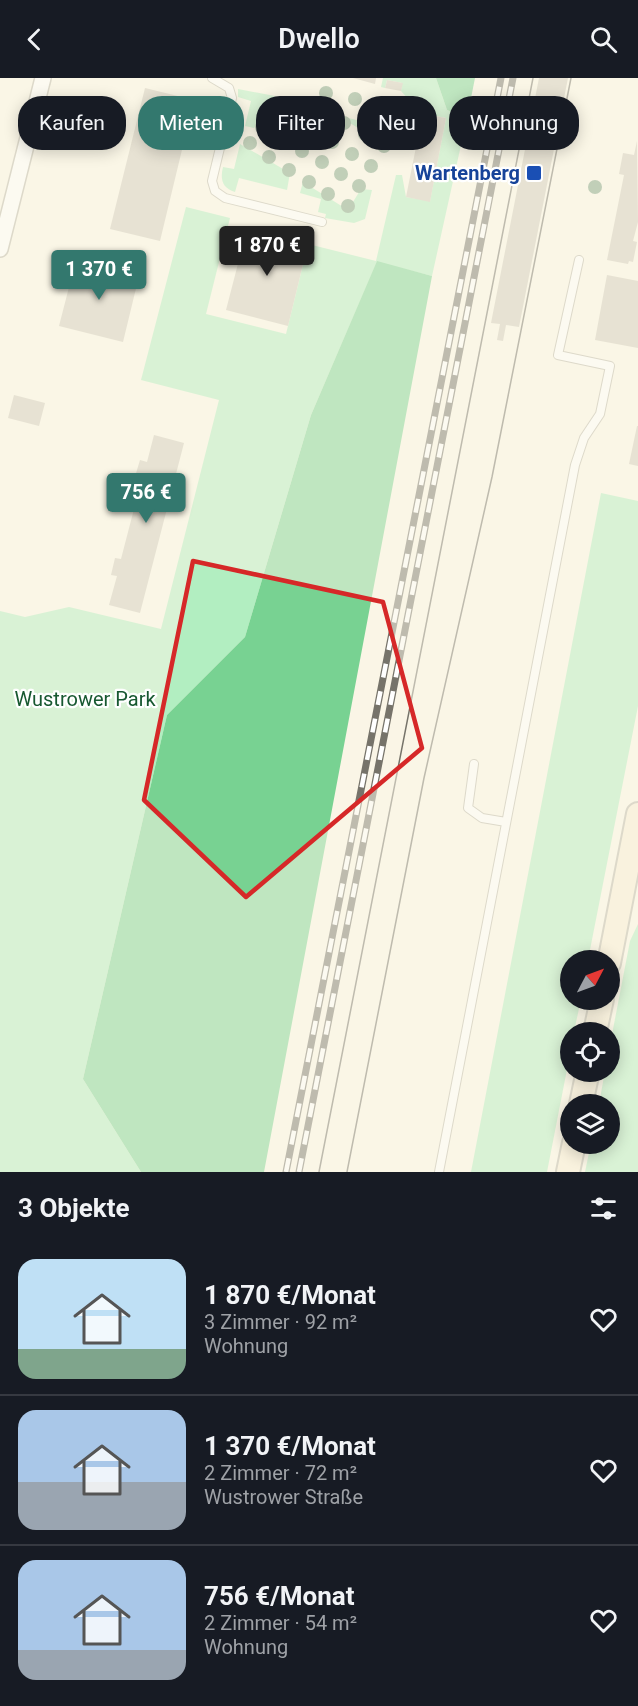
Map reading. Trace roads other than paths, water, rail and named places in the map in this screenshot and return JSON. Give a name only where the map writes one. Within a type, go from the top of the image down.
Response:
[{"type":"street","points":[[0,249],[43,78]]},
{"type":"street","points":[[612,950],[635,848],[638,814]]},
{"type":"street","points":[[568,1172],[572,1154]]},
{"type":"lane","points":[[212,78],[229,88],[232,98],[212,181],[215,191],[225,198],[322,222]]},
{"type":"lane","points":[[439,1172],[575,465],[584,438],[600,414],[610,366],[558,355],[579,260]]},
{"type":"lane","points":[[474,764],[468,808],[482,818],[506,822]]},
{"type":"tram line","points":[[319,1172],[533,78]]},
{"type":"tram line","points":[[347,1172],[424,778],[492,477],[571,78]]},
{"type":"railway","points":[[286,1172],[501,78]]},
{"type":"railway","points":[[299,1172],[513,78]]},
{"type":"place","name":"Wartenberg","points":[[534,173]]},
{"type":"park label","name":"Wustrower Park","points":[[85,699]]}]
